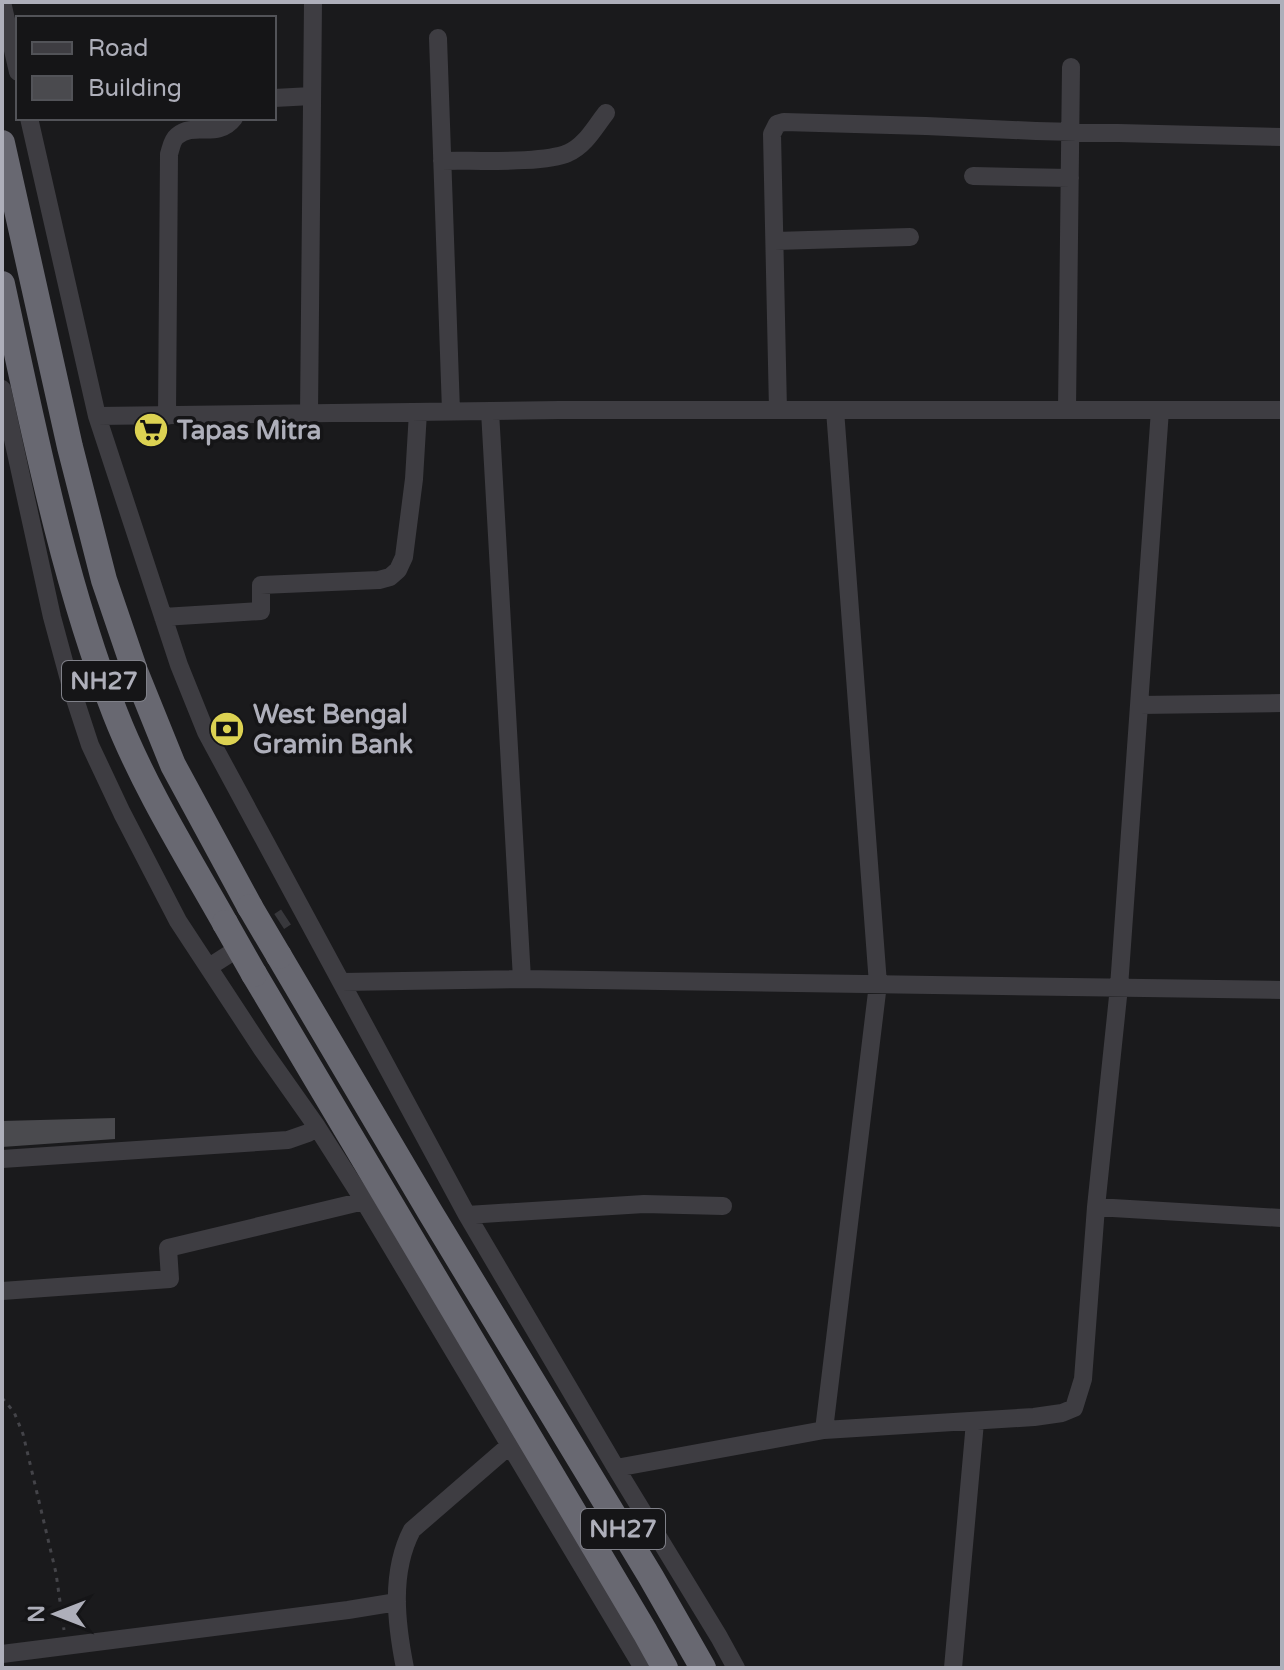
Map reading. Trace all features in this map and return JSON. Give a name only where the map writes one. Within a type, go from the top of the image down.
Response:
[{"type":"highway","name":"NH27","points":[[2,143],[70,447],[104,580],[135,671],[173,765],[250,907],[703,1668]]},
{"type":"highway","name":"NH27","points":[[2,284],[59,535],[91,646],[115,713],[145,781],[254,974],[665,1668]]},
{"type":"street","points":[[2,2],[16,63]]},
{"type":"street","points":[[309,414],[313,2]]},
{"type":"street","points":[[438,38],[451,411]]},
{"type":"street","points":[[1067,410],[1071,67]]},
{"type":"street","points":[[276,98],[312,96]]},
{"type":"street","points":[[442,161],[549,158],[566,154],[587,138],[606,113]]},
{"type":"street","points":[[29,120],[97,416],[179,665],[206,732],[294,913],[342,982],[467,1215],[736,1668]]},
{"type":"street","points":[[167,416],[169,154],[178,135],[228,127],[233,120]]},
{"type":"street","points":[[778,410],[772,134],[774,127],[780,123],[1282,137]]},
{"type":"street","points":[[973,176],[1070,178]]},
{"type":"street","points":[[775,241],[910,237]]},
{"type":"street","points":[[2,389],[52,617],[71,687],[90,745],[152,874],[178,921],[364,1201],[643,1668]]},
{"type":"street","points":[[824,1430],[878,984],[835,410]]},
{"type":"street","points":[[616,1468],[824,1430],[975,1422],[1062,1413],[1074,1408],[1083,1379],[1096,1207],[1119,987],[1160,410]]},
{"type":"street","points":[[97,416],[451,411],[1282,410]]},
{"type":"street","points":[[490,411],[522,979]]},
{"type":"street","points":[[163,617],[261,611],[261,585],[390,577],[398,570],[404,557],[418,412]]},
{"type":"street","points":[[1139,705],[1282,703]]},
{"type":"street","points":[[209,967],[234,951]]},
{"type":"street","points":[[342,982],[522,979],[1282,990]]},
{"type":"street","points":[[2,1159],[288,1140],[317,1127]]},
{"type":"street","points":[[2,1291],[170,1279],[168,1248],[364,1201]]},
{"type":"street","points":[[467,1215],[644,1204],[723,1206]]},
{"type":"street","points":[[1096,1207],[1281,1218]]},
{"type":"street","points":[[953,1668],[975,1422]]},
{"type":"street","points":[[405,1668],[398,1636],[397,1602],[401,1558],[412,1530],[510,1445]]},
{"type":"street","points":[[2,1654],[397,1602]]},
{"type":"path","points":[[2,1398],[14,1412],[23,1434],[56,1573],[66,1646]]},
{"type":"building","points":[[115,1118],[115,1139],[2,1147],[2,1121]]},
{"type":"tunnel","points":[[234,951],[286,917]]},
{"type":"place","name":"Tapas Mitra","points":[[151,430]]},
{"type":"place","name":"West Bengal Gramin Bank","points":[[227,729]]}]
